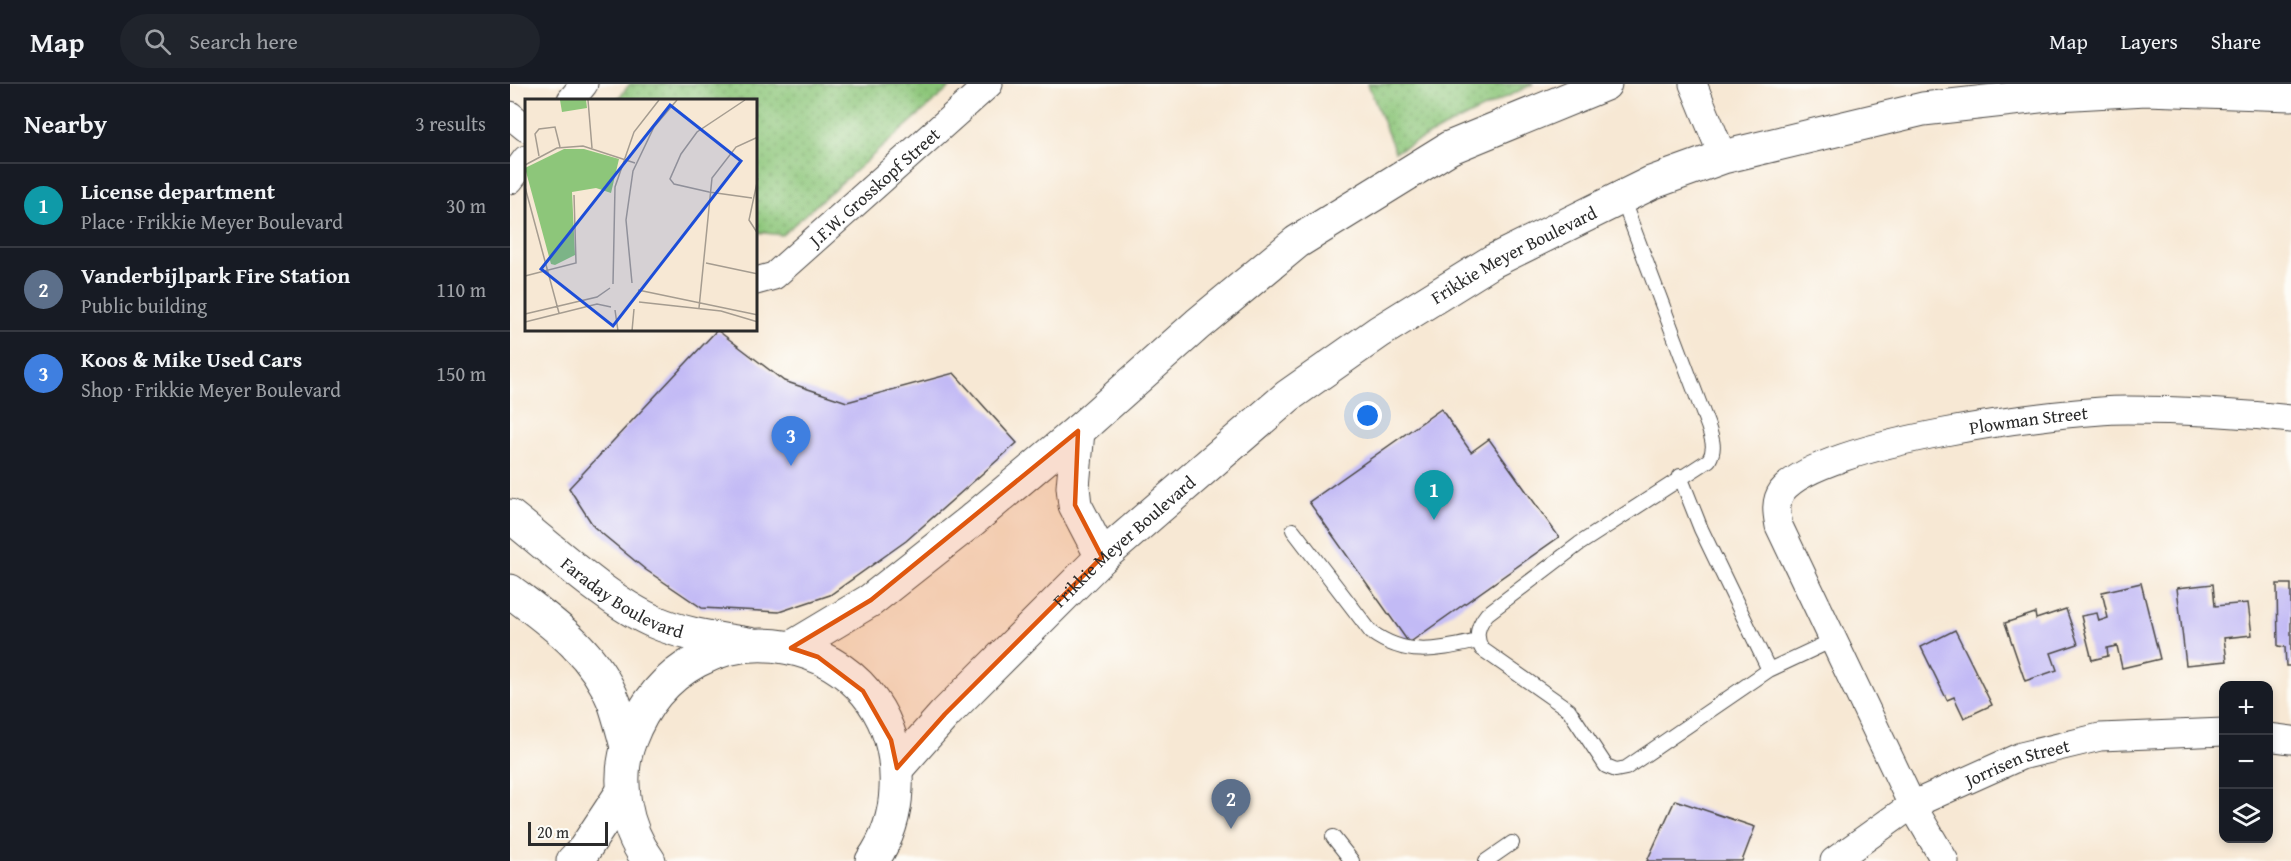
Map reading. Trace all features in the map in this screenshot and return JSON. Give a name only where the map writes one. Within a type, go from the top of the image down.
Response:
[{"type":"main road","points":[[791,648],[871,600],[971,521],[1078,431],[1198,324],[1297,242],[1449,148],[1605,84]]},
{"type":"main road","name":"Frikkie Meyer Boulevard","points":[[897,768],[945,714],[1102,557],[1288,396],[1379,332],[1493,261],[1651,183],[1723,157],[1923,109],[2057,94],[2146,89],[2291,94]]},
{"type":"main road","points":[[1078,431],[1074,487],[1076,505],[1102,557]]},
{"type":"main road","name":"Faraday Boulevard","points":[[510,516],[620,602],[654,622],[686,633],[750,644]]},
{"type":"main road","points":[[510,591],[571,637],[598,670],[614,702],[627,747]]},
{"type":"main road","points":[[649,861],[629,822],[623,791],[627,747],[637,720],[652,696],[671,676],[695,660],[722,649],[750,644],[791,648],[826,662],[843,672],[863,691],[880,714],[891,740],[897,768],[895,810],[879,857]]},
{"type":"main road","points":[[573,861],[584,850],[623,791]]},
{"type":"street","points":[[573,99],[584,84]]},
{"type":"street","name":"J.F.W. Grosskopf Street","points":[[758,280],[774,276],[783,269],[989,84]]},
{"type":"street","points":[[1693,84],[1723,157]]},
{"type":"street","points":[[510,115],[525,127]]},
{"type":"street","points":[[510,180],[525,160]]},
{"type":"street","name":"Plowman Street","points":[[1833,640],[1779,526],[1776,510],[1780,493],[1793,479],[1809,471],[1907,439],[2020,419],[2126,410],[2252,414],[2291,419]]},
{"type":"street","points":[[1833,640],[1912,806],[1945,861]]},
{"type":"street","name":"Jorrisen Street","points":[[1834,861],[1912,806],[2021,756],[2100,737],[2219,732]]},
{"type":"street","points":[[2273,739],[2291,741]]},
{"type":"lane","points":[[1622,198],[1708,426],[1714,443],[1713,452],[1708,459],[1579,544],[1487,614],[1479,624],[1478,641],[1482,649],[1569,710],[1606,766],[1616,770],[1626,768],[1769,670],[1833,640]]},
{"type":"lane","points":[[1680,476],[1701,529],[1769,670]]},
{"type":"lane","points":[[1293,530],[1371,632],[1381,639],[1396,646],[1425,651],[1478,641]]},
{"type":"lane","points":[[1333,837],[1352,861]]},
{"type":"lane","points":[[1486,861],[1512,843]]},
{"type":"highlighted area","points":[[1078,431],[1075,505],[1102,557],[945,714],[897,768],[891,740],[863,691],[818,657],[791,648],[871,600]]},
{"type":"green space","points":[[630,84],[954,84],[782,235],[758,232],[758,99],[618,99]]},
{"type":"green space","points":[[1368,84],[1533,84],[1395,152]]},
{"type":"building","points":[[715,332],[720,332],[784,381],[847,402],[954,373],[1017,443],[906,541],[830,595],[779,612],[702,608],[646,570],[594,527],[569,488]]},
{"type":"building","points":[[1441,409],[1471,452],[1489,439],[1559,537],[1409,643],[1309,502]]},
{"type":"building","points":[[2141,583],[2160,659],[2122,668],[2117,646],[2107,648],[2108,656],[2092,660],[2081,616],[2097,613],[2099,621],[2108,618],[2102,592]]},
{"type":"building","points":[[2213,584],[2215,606],[2248,603],[2252,635],[2224,638],[2227,661],[2186,665],[2177,588]]},
{"type":"building","points":[[2277,584],[2291,584],[2291,666],[2286,666],[2285,647],[2278,646]]},
{"type":"building","points":[[2066,609],[2078,644],[2051,653],[2057,670],[2025,681],[2005,623],[2035,613],[2036,619]]},
{"type":"building","points":[[1955,630],[1992,705],[1964,718],[1954,697],[1947,700],[1921,647]]},
{"type":"building","points":[[1675,800],[1755,827],[1742,861],[1647,861]]},
{"type":"place","name":"Koos & Mike Used Cars","points":[[791,466]]},
{"type":"place","name":"License department","points":[[1434,520]]},
{"type":"place","name":"Vanderbijlpark Fire Station","points":[[1231,829]]}]
